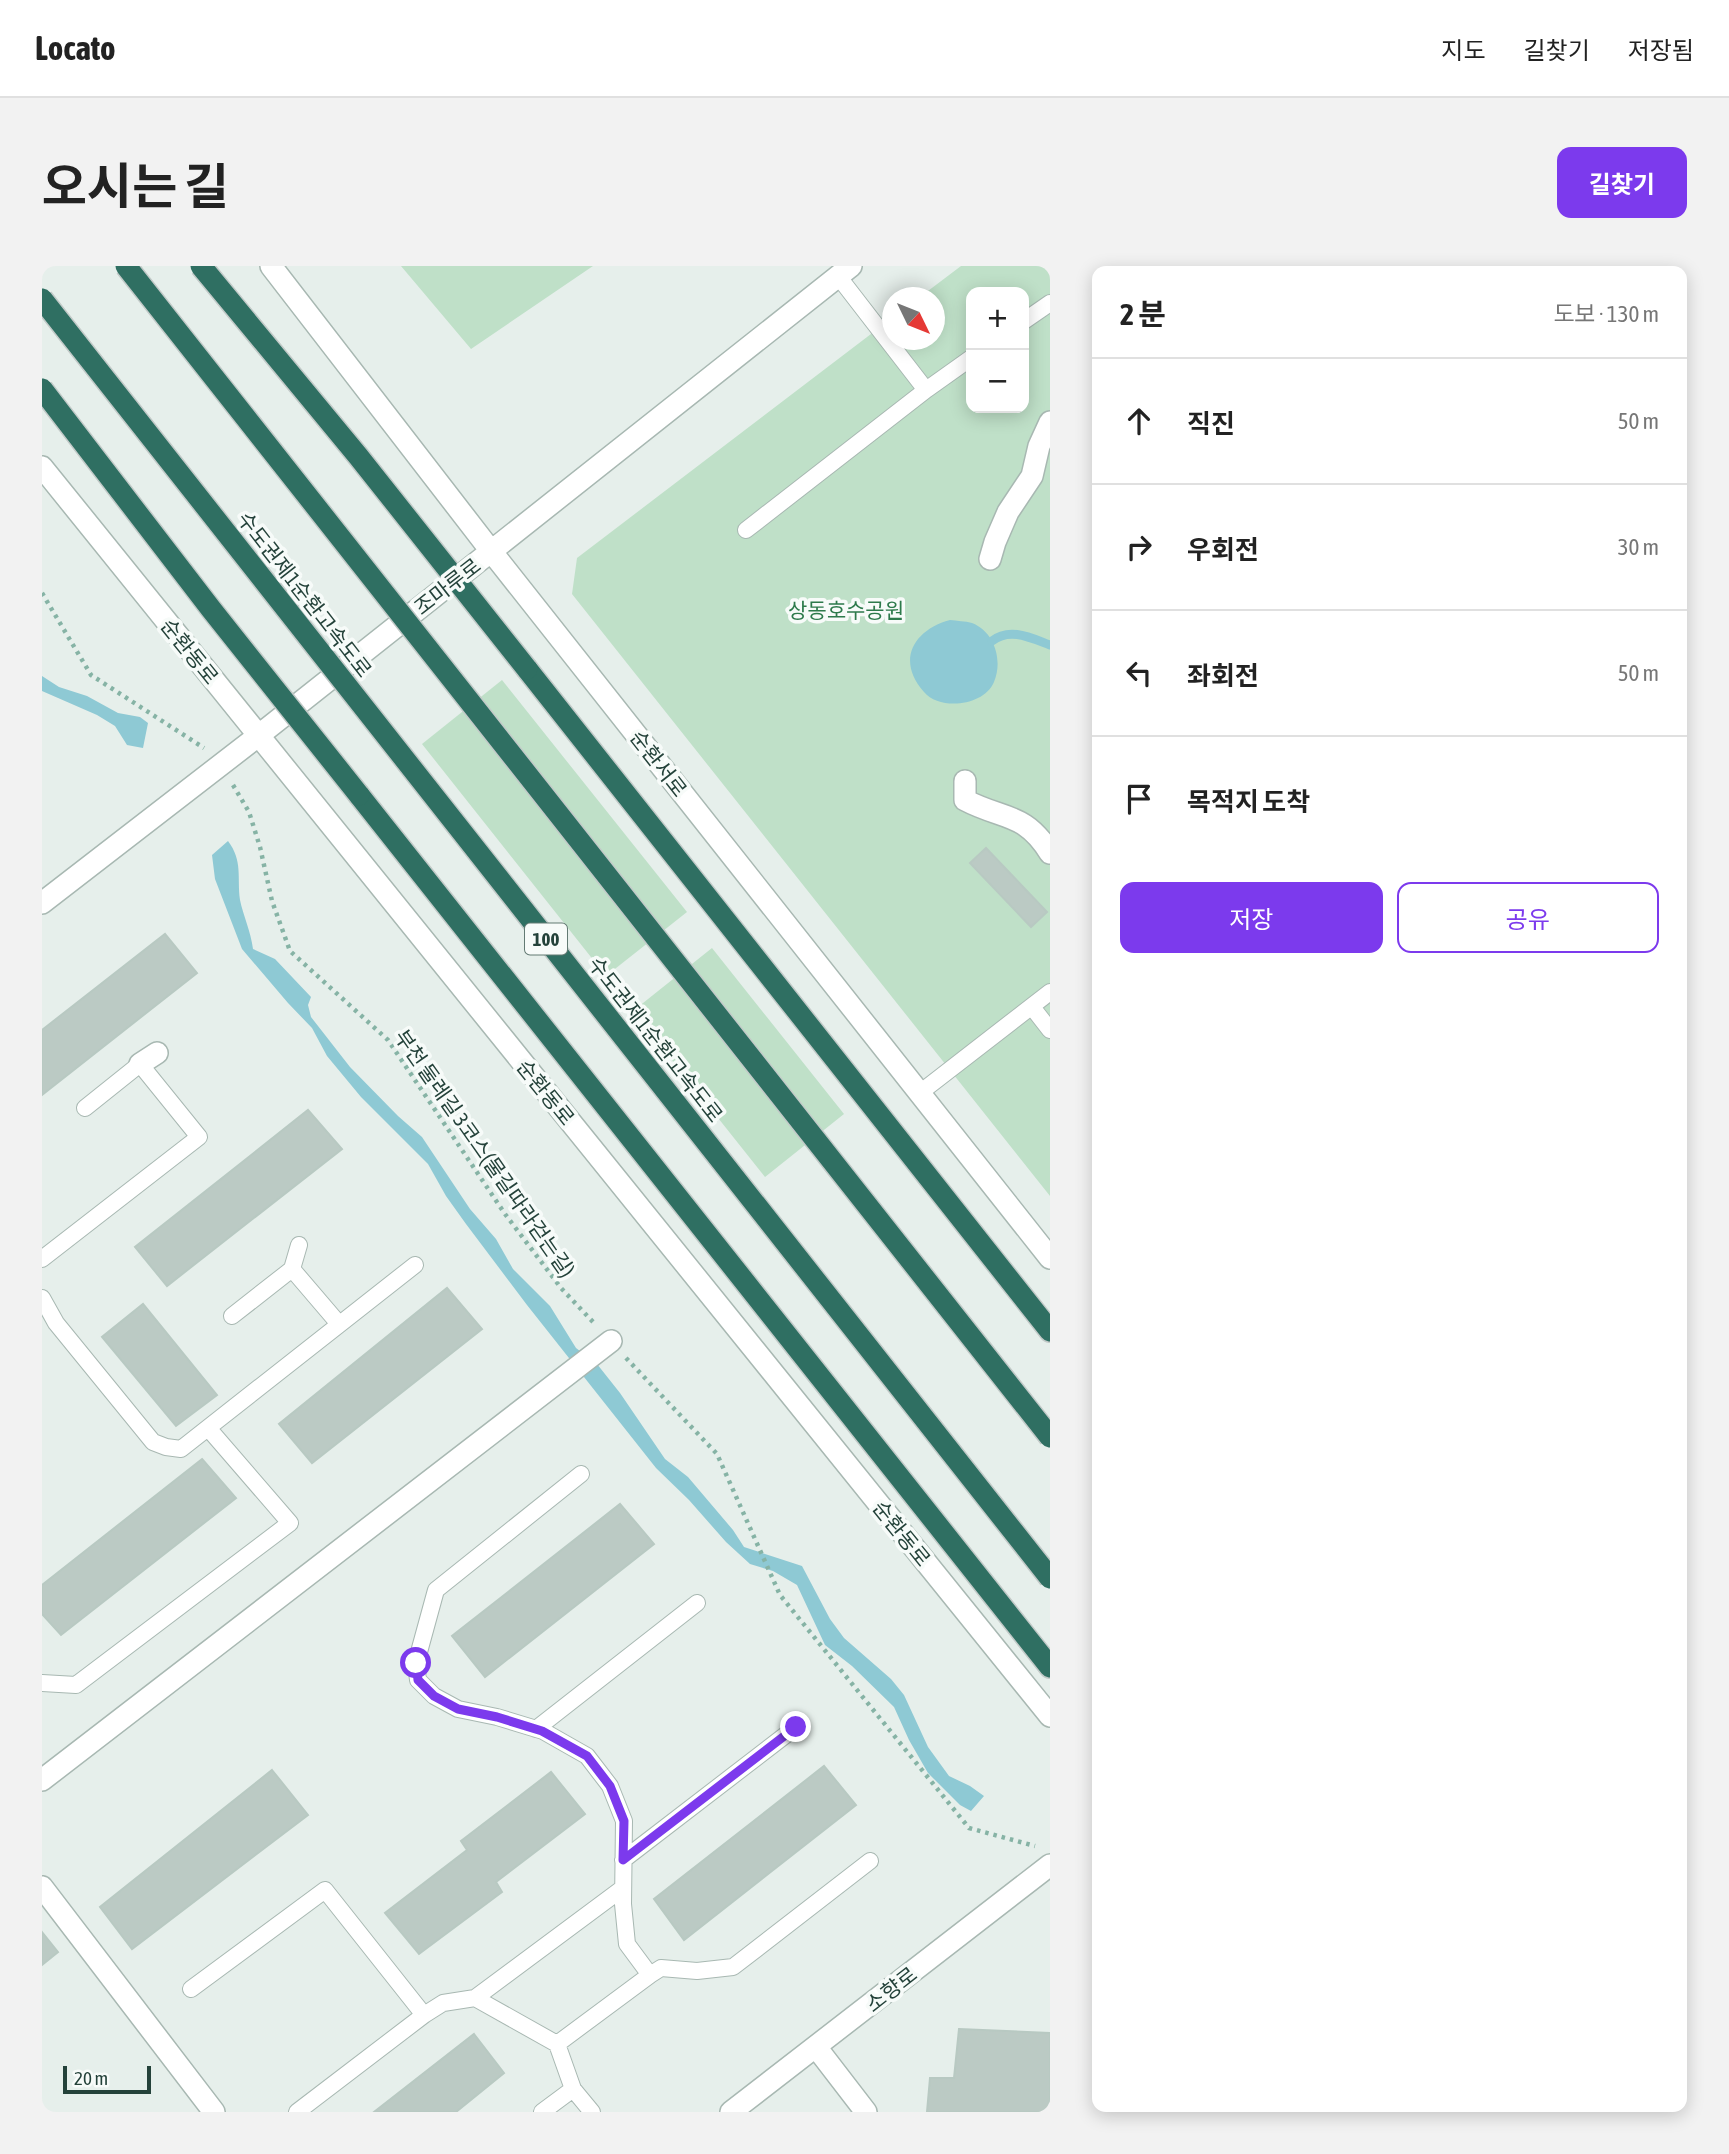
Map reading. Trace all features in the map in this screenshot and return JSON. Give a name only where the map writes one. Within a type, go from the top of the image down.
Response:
[{"type":"highway","points":[[126,266],[1050,1437]]},
{"type":"highway","points":[[201,266],[358,456],[1050,1331]]},
{"type":"highway","name":"수도권제1순환고속도로","points":[[42,299],[1050,1578]]},
{"type":"highway","points":[[42,389],[211,609],[1050,1667]]},
{"type":"street","name":"순환서로","points":[[271,266],[491,551],[1050,1258]]},
{"type":"street","name":"조마루로","points":[[42,903],[258,736],[844,271]]},
{"type":"street","points":[[990,559],[1008,512],[1032,476],[1039,446],[1050,422]]},
{"type":"street","name":"순환동로","points":[[42,467],[1050,1716]]},
{"type":"street","points":[[964,781],[965,800],[1031,828],[1050,853]]},
{"type":"street","points":[[42,1780],[611,1341]]},
{"type":"street","name":"소향로","points":[[731,2112],[1050,1865]]},
{"type":"street","points":[[42,1887],[214,2112]]},
{"type":"street","points":[[816,2047],[866,2112]]},
{"type":"lane","points":[[844,271],[926,390]]},
{"type":"lane","points":[[1029,318],[1050,303]]},
{"type":"lane","points":[[746,530],[966,362]]},
{"type":"lane","points":[[920,1092],[1050,992]]},
{"type":"lane","points":[[1032,1007],[1050,1030]]},
{"type":"lane","points":[[42,1259],[200,1137],[148,1059],[85,1108]]},
{"type":"lane","points":[[232,1315],[292,1269],[299,1245]]},
{"type":"lane","points":[[42,1298],[56,1323],[153,1442],[181,1449],[415,1265]]},
{"type":"lane","points":[[292,1269],[339,1324]]},
{"type":"lane","points":[[42,1683],[76,1685],[290,1523],[208,1428]]},
{"type":"lane","points":[[581,1474],[436,1590],[416,1663],[418,1680],[434,1696],[458,1709],[536,1729],[587,1756],[610,1786],[624,1821],[623,1904],[627,1944],[650,1975]]},
{"type":"lane","points":[[536,1729],[697,1603]]},
{"type":"lane","points":[[623,1860],[796,1727]]},
{"type":"lane","points":[[557,2044],[661,1968],[697,1971],[733,1967],[870,1861]]},
{"type":"lane","points":[[297,2112],[424,2015],[443,2003],[475,1998],[623,1888]]},
{"type":"lane","points":[[191,1989],[325,1890],[424,2015]]},
{"type":"lane","points":[[475,1998],[557,2044],[573,2089],[592,2112]]},
{"type":"lane","points":[[542,2112],[573,2089]]},
{"type":"path","name":"부천 둘레길 3코스(물길따라걷는길)","points":[[42,593],[91,675],[204,748],[233,785],[249,812],[272,901],[290,951],[388,1040],[505,1214],[561,1288],[717,1454],[780,1595],[969,1828],[1034,1844]]},
{"type":"green space","points":[[401,266],[593,266],[471,349]]},
{"type":"green space","name":"상동호수공원","points":[[961,266],[1050,266],[1050,1196],[572,594],[577,558],[882,326],[882,350],[945,350],[945,287],[933,287]]},
{"type":"green space","points":[[502,680],[687,912],[606,976],[422,744]]},
{"type":"green space","points":[[712,948],[844,1114],[765,1177],[633,1011]]},
{"type":"water","points":[[950,620],[969,622],[980,627],[995,648],[998,665],[997,674],[989,690],[972,701],[951,704],[931,698],[924,692],[911,669],[910,658],[918,639],[926,631]]},
{"type":"water","points":[[42,676],[59,687],[87,696],[118,713],[140,717],[148,723],[143,748],[127,745],[115,726],[97,715],[42,691]]},
{"type":"water","points":[[228,841],[238,862],[240,900],[253,949],[275,959],[311,997],[308,1005],[311,1017],[350,1067],[422,1137],[470,1209],[496,1239],[513,1269],[550,1306],[576,1348],[597,1364],[665,1459],[688,1477],[744,1547],[802,1566],[830,1619],[844,1638],[891,1679],[904,1695],[928,1747],[949,1776],[984,1796],[971,1811],[960,1805],[928,1773],[894,1707],[852,1666],[825,1645],[797,1585],[773,1571],[750,1564],[656,1468],[466,1224],[428,1164],[361,1097],[327,1056],[312,1028],[242,949],[215,879],[212,855]]},
{"type":"building","points":[[986,848],[1047,912],[1031,927],[970,863]]},
{"type":"building","points":[[165,934],[197,973],[42,1095],[42,1030]]},
{"type":"building","points":[[308,1110],[342,1149],[167,1286],[135,1247]]},
{"type":"building","points":[[447,1288],[482,1329],[312,1463],[279,1424]]},
{"type":"building","points":[[143,1304],[217,1395],[176,1426],[102,1337]]},
{"type":"building","points":[[202,1459],[236,1498],[61,1635],[42,1614],[42,1585]]},
{"type":"building","points":[[620,1504],[654,1544],[485,1677],[452,1636]]},
{"type":"building","points":[[824,1766],[856,1805],[684,1940],[654,1899]]},
{"type":"building","points":[[272,1770],[308,1815],[132,1949],[100,1907]]},
{"type":"building","points":[[551,1772],[585,1814],[496,1882],[502,1892],[419,1954],[385,1913],[467,1850],[461,1841]]},
{"type":"building","points":[[42,1932],[58,1952],[42,1965]]},
{"type":"building","points":[[959,2029],[1050,2033],[1050,2112],[927,2112],[930,2078],[954,2078]]},
{"type":"building","points":[[474,2034],[504,2073],[456,2112],[374,2112]]},
{"type":"waterway","points":[[992,641],[1013,634],[1050,645]]},
{"type":"route","points":[[416,1663],[418,1680],[434,1696],[458,1709],[497,1717],[542,1731],[587,1756],[610,1786],[624,1821],[623,1860],[796,1727]]}]
